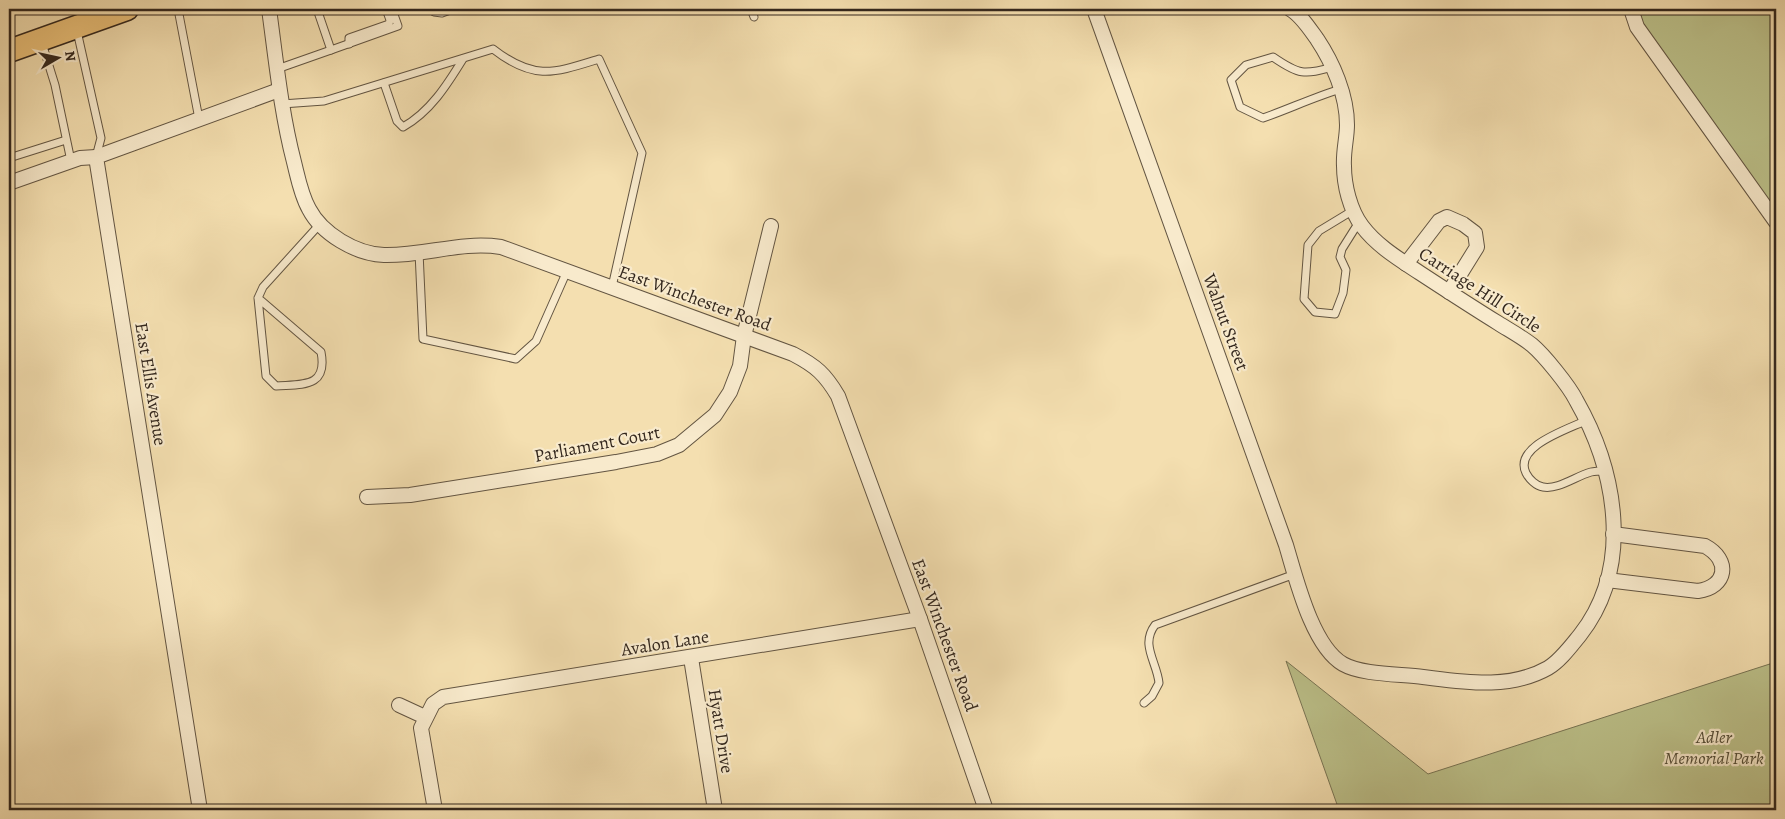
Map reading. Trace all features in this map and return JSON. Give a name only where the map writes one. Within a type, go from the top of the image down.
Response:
[{"type":"main road","points":[[9,46],[41,40],[77,28],[114,11]]},
{"type":"street","name":"East Winchester Road","points":[[269,9],[281,97],[301,191],[309,210],[320,224],[343,242],[362,250],[383,255],[480,244],[501,247],[793,354],[816,366],[828,379],[838,396],[920,619],[986,810]]},
{"type":"street","name":"Walnut Street","points":[[1094,9],[1312,625],[1325,646]]},
{"type":"street","points":[[1631,9],[1637,27],[1776,222]]},
{"type":"street","name":"Carriage Hill Circle","points":[[1295,10],[1330,58],[1341,89],[1348,124],[1344,166],[1356,217],[1372,240],[1533,346],[1575,397],[1600,446],[1611,493],[1613,534],[1612,561],[1607,580],[1591,621],[1570,647],[1549,668],[1520,678],[1488,684],[1455,683],[1363,670],[1342,664],[1325,646]]},
{"type":"street","points":[[9,183],[71,161],[96,157],[199,119],[281,97]]},
{"type":"street","name":"East Ellis Avenue","points":[[96,157],[200,810]]},
{"type":"street","points":[[1406,264],[1439,220],[1447,218],[1463,224],[1475,233],[1476,247],[1449,292]]},
{"type":"street","name":"Parliament Court","points":[[367,497],[410,495],[606,463],[657,454],[679,445],[715,416],[730,392],[740,366],[744,336],[771,226]]},
{"type":"street","points":[[1607,580],[1698,591],[1709,590],[1721,576],[1723,567],[1714,550],[1705,546],[1613,534]]},
{"type":"street","name":"Avalon Lane","points":[[425,717],[433,704],[443,697],[691,658],[920,619]]},
{"type":"street","name":"Hyatt Drive","points":[[691,658],[715,810]]},
{"type":"street","points":[[399,705],[425,717],[421,728],[435,810]]},
{"type":"lane","points":[[178,9],[199,119]]},
{"type":"lane","points":[[317,9],[331,50]]},
{"type":"lane","points":[[349,44],[349,38],[389,24],[390,20],[386,9]]},
{"type":"lane","points":[[277,69],[398,26],[392,9]]},
{"type":"lane","points":[[430,9],[434,12],[442,13],[453,9]]},
{"type":"lane","points":[[751,9],[754,17]]},
{"type":"lane","points":[[77,28],[101,138],[96,157]]},
{"type":"lane","points":[[41,40],[49,60],[71,161]]},
{"type":"lane","points":[[281,97],[324,101],[493,49],[508,61],[539,73],[561,71],[599,59],[642,153],[612,288]]},
{"type":"lane","points":[[1333,67],[1307,74],[1287,67],[1273,57],[1246,65],[1231,80],[1240,107],[1262,118],[1285,111],[1307,99],[1341,89]]},
{"type":"lane","points":[[384,83],[397,122],[403,127],[415,120],[443,92],[463,59]]},
{"type":"lane","points":[[9,158],[66,140]]},
{"type":"lane","points":[[1356,217],[1340,257],[1346,270],[1343,293],[1335,314],[1315,312],[1304,299],[1308,245],[1319,231],[1356,217]]},
{"type":"lane","points":[[258,298],[321,352],[324,365],[319,378],[311,383],[276,386],[266,376],[258,298],[263,287],[320,224]]},
{"type":"lane","points":[[419,252],[423,339],[516,359],[536,340],[567,271]]},
{"type":"lane","points":[[1586,420],[1530,448],[1526,458],[1525,471],[1532,482],[1543,487],[1555,486],[1591,472],[1606,471]]},
{"type":"lane","points":[[1144,703],[1152,696],[1159,683],[1148,640],[1150,632],[1155,625],[1295,574]]},
{"type":"green space","points":[[1634,9],[1776,9],[1776,217],[1640,27]]},
{"type":"green space","name":"Adler Memorial Park","points":[[1286,661],[1428,774],[1776,662],[1776,810],[1339,810]]}]
